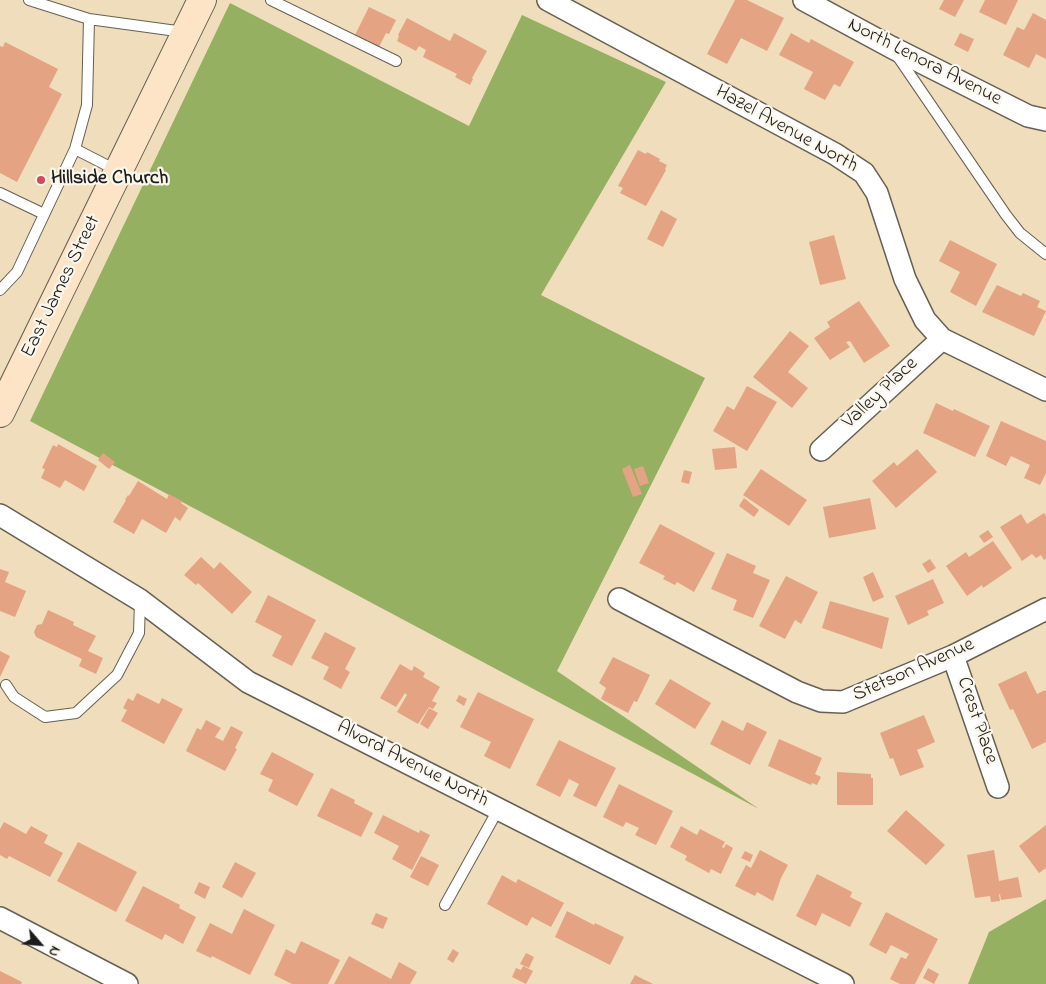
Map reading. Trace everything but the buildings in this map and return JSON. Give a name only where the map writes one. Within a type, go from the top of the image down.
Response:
[{"type":"main road","name":"East James Street","points":[[0,413],[202,0]]},
{"type":"street","name":"Hazel Avenue North","points":[[548,0],[835,154],[864,173],[877,193],[904,279],[925,320],[942,339],[1046,390]]},
{"type":"street","name":"North Lenora Avenue","points":[[804,0],[891,47],[1028,116],[1046,120]]},
{"type":"street","name":"Valley Place","points":[[821,450],[942,339]]},
{"type":"street","name":"Alvord Avenue North","points":[[0,515],[140,600],[248,682],[843,984]]},
{"type":"street","name":"Stetson Avenue","points":[[619,599],[797,692],[821,701],[843,702],[953,656],[1046,609]]},
{"type":"street","name":"Crest Place","points":[[953,656],[998,787]]},
{"type":"street","points":[[0,918],[127,984]]},
{"type":"lane","points":[[29,0],[89,19],[186,33]]},
{"type":"lane","points":[[271,0],[396,61]]},
{"type":"lane","points":[[0,290],[17,272],[75,149],[88,105],[89,19]]},
{"type":"lane","points":[[891,47],[1006,215],[1020,233],[1046,254]]},
{"type":"lane","points":[[75,149],[119,172]]},
{"type":"lane","points":[[0,193],[44,214]]},
{"type":"lane","points":[[6,685],[14,698],[45,718],[76,713],[117,675],[139,633],[140,600]]},
{"type":"lane","points":[[445,905],[498,808]]},
{"type":"green space","points":[[230,3],[469,126],[522,15],[666,82],[541,295],[705,378],[557,671],[759,809],[30,421]]},
{"type":"green space","points":[[1046,899],[1046,984],[968,984],[989,932]]},
{"type":"place","name":"Hillside Church","points":[[41,180]]}]
